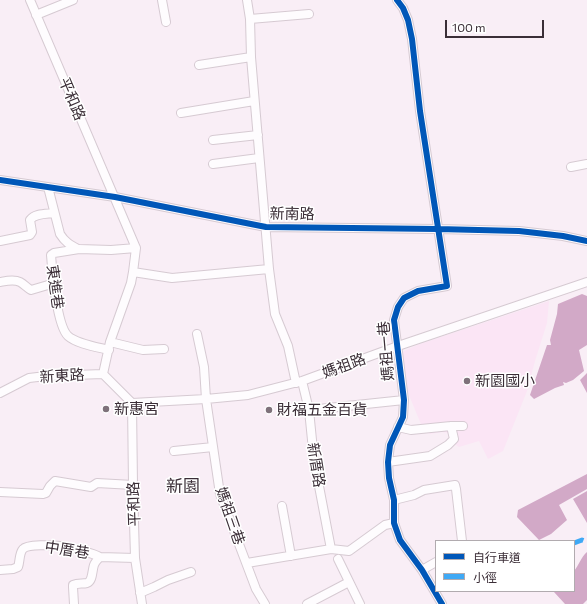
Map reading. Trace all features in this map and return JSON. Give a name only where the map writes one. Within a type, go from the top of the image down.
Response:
[{"type":"street","name":"平和路","points":[[30,0],[136,248]]},
{"type":"street","points":[[36,14],[74,0]]},
{"type":"street","points":[[162,0],[166,22]]},
{"type":"street","name":"新厝路","points":[[248,0],[254,101],[269,269],[275,314],[288,346],[309,410],[314,460],[331,549]]},
{"type":"street","name":"媽祖一巷","points":[[397,0],[403,8],[408,20],[412,39],[420,111],[447,286],[418,291],[404,298],[398,307],[394,320],[404,400],[403,417],[390,445],[388,478],[394,500],[394,522],[400,540],[422,570],[442,604]]},
{"type":"street","points":[[250,19],[309,14]]},
{"type":"street","points":[[199,65],[251,57]]},
{"type":"street","points":[[181,113],[254,101]]},
{"type":"street","points":[[213,140],[258,135]]},
{"type":"street","points":[[213,164],[260,158]]},
{"type":"street","points":[[571,167],[587,164]]},
{"type":"street","name":"新南路","points":[[0,180],[115,197],[266,228],[519,231],[563,236],[587,241]]},
{"type":"street","points":[[48,187],[60,234],[70,245],[79,249]]},
{"type":"street","points":[[0,241],[30,235],[32,232],[30,220],[32,217],[54,213]]},
{"type":"street","points":[[132,403],[103,374],[109,346],[134,272],[136,248]]},
{"type":"street","name":"東進巷","points":[[136,248],[111,250],[79,249],[54,252],[51,255],[58,312],[64,331],[72,338],[84,343],[143,350],[164,349]]},
{"type":"street","points":[[134,272],[172,278],[269,269]]},
{"type":"street","points":[[0,282],[20,282],[31,290],[48,285],[55,290]]},
{"type":"street","name":"媽祖路","points":[[132,403],[248,396],[299,382],[398,346],[587,282]]},
{"type":"street","name":"媽祖三巷","points":[[197,334],[204,367],[206,399],[220,494],[256,589],[265,604]]},
{"type":"street","name":"新東路","points":[[0,393],[29,378],[103,374]]},
{"type":"street","points":[[309,410],[404,400]]},
{"type":"street","name":"平和路","points":[[132,403],[135,558],[142,604]]},
{"type":"street","points":[[388,462],[430,456],[448,445],[454,439],[451,426]]},
{"type":"street","points":[[398,427],[411,430],[463,426]]},
{"type":"street","points":[[174,451],[213,447]]},
{"type":"street","points":[[0,492],[43,494],[46,493],[52,483],[55,482],[91,488],[97,483],[133,485]]},
{"type":"street","points":[[394,500],[414,495],[424,490],[455,485],[462,540]]},
{"type":"street","points":[[282,506],[291,556]]},
{"type":"street","points":[[247,563],[331,549],[349,552],[385,525],[394,522]]},
{"type":"street","name":"中厝巷","points":[[0,570],[18,567],[22,550],[28,546],[60,546],[100,557],[135,558]]},
{"type":"street","name":"中厝巷","points":[[74,604],[73,585],[89,582],[94,564],[100,557]]},
{"type":"street","points":[[338,559],[360,604]]},
{"type":"street","points":[[422,570],[435,563]]},
{"type":"street","points":[[140,593],[168,580],[191,572]]},
{"type":"street","points":[[307,604],[349,582]]},
{"type":"shaded area","points":[[582,294],[587,296],[587,345],[579,350],[584,371],[573,380],[566,383],[563,382],[564,385],[534,399],[530,395],[547,345],[551,345],[550,340],[558,304]]},
{"type":"shaded area","name":"新園國小","points":[[549,301],[547,323],[527,391],[503,451],[488,459],[479,441],[459,447],[453,443],[450,433],[442,432],[430,434],[423,429],[406,388],[396,355],[417,345]]},
{"type":"shaded area","points":[[587,373],[587,393],[580,380]]},
{"type":"shaded area","points":[[587,474],[587,489],[559,505],[567,520],[551,534],[539,540],[517,517],[518,510]]},
{"type":"shaded area","points":[[587,491],[587,523],[573,499]]},
{"type":"shaded area","points":[[587,552],[587,600],[583,604],[565,604],[554,592],[575,592],[575,569]]},
{"type":"marked path","points":[[575,543],[582,540],[587,542]]},
{"type":"cycle path","points":[[397,0],[403,8],[408,20],[412,39],[420,111],[447,286],[418,291],[404,298],[398,307],[394,320],[404,400],[403,417],[390,445],[388,462],[389,478],[394,500],[394,523],[400,540],[422,570],[442,604]]},
{"type":"cycle path","points":[[0,180],[115,197],[266,227],[519,231],[563,236],[587,241]]},
{"type":"place","name":"新園國小","points":[[467,381]]},
{"type":"place","name":"新惠宮","points":[[106,409]]},
{"type":"place","name":"財福五金百貨","points":[[269,410]]},
{"type":"district","name":"新園","points":[[183,486]]}]
